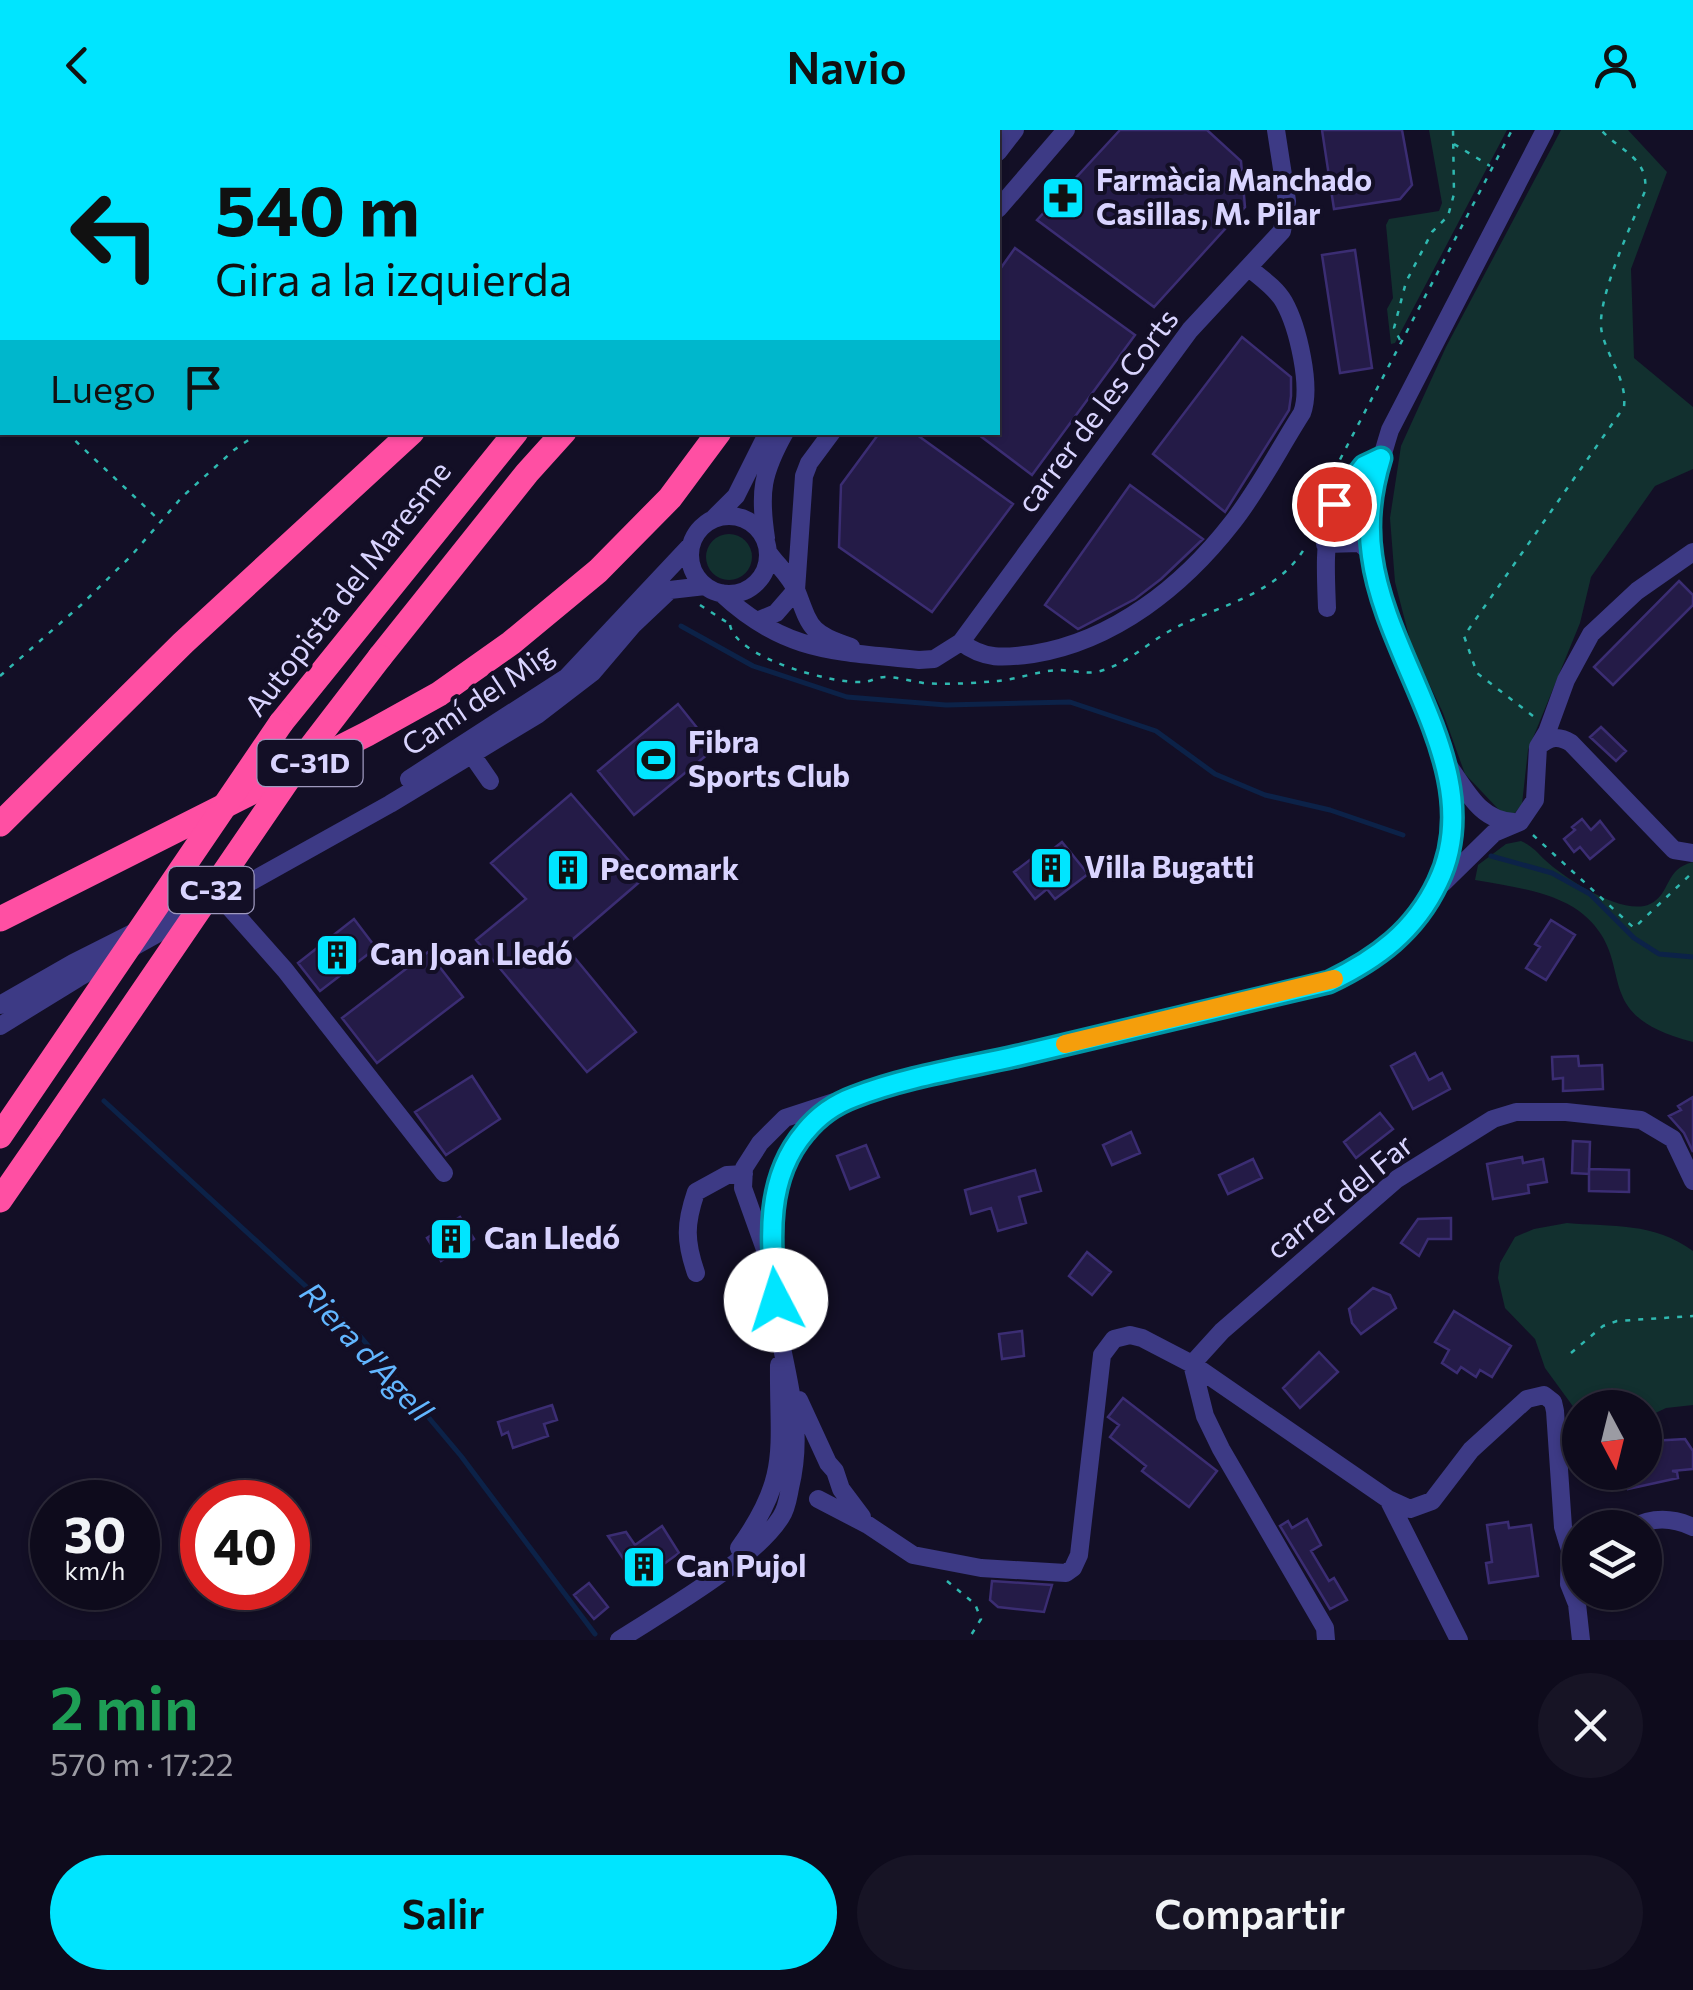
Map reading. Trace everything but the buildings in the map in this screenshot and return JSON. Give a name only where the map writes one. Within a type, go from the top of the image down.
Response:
[{"type":"highway","points":[[0,824],[183,643],[409,435]]},
{"type":"highway","name":"Autopista del Maresme","points":[[0,1136],[281,723],[514,435]]},
{"type":"highway","name":"C-32","points":[[0,1200],[304,756],[561,435]]},
{"type":"highway","name":"C-31D","points":[[0,919],[368,734],[439,694],[510,643],[598,571],[670,498],[717,435]]},
{"type":"street","points":[[1000,207],[1066,130]]},
{"type":"street","name":"carrer de les Corts","points":[[961,642],[1190,330],[1282,231],[1287,201],[1276,130]]},
{"type":"street","points":[[774,1270],[754,1226],[743,1188],[744,1174],[760,1143],[785,1118],[855,1096],[1329,982],[1386,950],[1413,924],[1447,865],[1453,795],[1445,760],[1387,618],[1372,554],[1370,518],[1390,430],[1545,130]]},
{"type":"street","points":[[766,435],[736,496],[699,530],[691,545],[693,570],[743,614],[796,642],[829,652],[934,659],[961,642],[977,655],[997,657],[1050,651],[1086,640],[1145,607],[1233,522],[1307,399],[1289,314],[1282,299],[1249,268]]},
{"type":"street","points":[[713,590],[732,594],[755,585],[763,576],[768,548],[760,492],[782,435]]},
{"type":"street","points":[[830,435],[804,476],[796,590],[810,626],[830,639],[876,655]]},
{"type":"street","points":[[1328,608],[1318,540],[1334,504],[1364,466],[1381,458]]},
{"type":"street","points":[[712,520],[728,516],[751,522],[796,590]]},
{"type":"street","points":[[1318,540],[1360,543],[1372,554]]},
{"type":"street","name":"Camí del Mig","points":[[0,1008],[73,963],[241,878],[484,732],[567,677],[691,545]]},
{"type":"street","points":[[1433,893],[1494,833],[1520,822],[1535,800],[1543,739],[1566,680],[1590,634],[1693,552]]},
{"type":"street","name":"Camí del Mig","points":[[0,1026],[223,900],[537,714],[593,672],[633,625],[670,590],[713,590]]},
{"type":"street","points":[[757,621],[776,613],[796,590]]},
{"type":"street","points":[[484,732],[472,755],[490,781]]},
{"type":"street","points":[[1543,739],[1562,737],[1571,743],[1674,850],[1693,854]]},
{"type":"street","points":[[1445,760],[1480,810],[1498,821],[1520,822]]},
{"type":"street","points":[[223,900],[284,970],[444,1173]]},
{"type":"street","name":"Camí del Mig","points":[[0,1008],[6,1011],[51,994]]},
{"type":"street","points":[[992,1045],[1008,1058]]},
{"type":"street","points":[[804,1492],[785,1384],[770,1230],[776,1189],[804,1132],[828,1110],[855,1096]]},
{"type":"street","name":"carrer del Far","points":[[1192,1364],[1222,1331],[1397,1179],[1493,1119],[1516,1112],[1566,1112],[1641,1120],[1673,1139],[1693,1180]]},
{"type":"street","points":[[696,1273],[686,1244],[696,1192],[727,1175],[744,1174]]},
{"type":"street","points":[[804,1492],[868,1525],[913,1555],[1011,1570],[1066,1573],[1074,1568],[1079,1555],[1102,1355],[1114,1339],[1130,1335],[1192,1364],[1388,1499],[1410,1508],[1432,1501],[1471,1450],[1527,1399],[1544,1395],[1553,1402],[1555,1411],[1563,1510]]},
{"type":"street","points":[[1192,1364],[1205,1416],[1220,1449],[1325,1628],[1326,1640]]},
{"type":"street","points":[[746,1538],[804,1492],[829,1496],[836,1488],[835,1471],[785,1384]]},
{"type":"street","points":[[714,1579],[760,1518],[780,1461],[785,1384]]},
{"type":"street","points":[[804,1492],[801,1470],[828,1463]]},
{"type":"street","points":[[837,1480],[868,1525]]},
{"type":"street","points":[[620,1640],[714,1579],[774,1528],[804,1492]]},
{"type":"street","points":[[1388,1499],[1459,1640]]},
{"type":"street","points":[[1662,1520],[1693,1527]]},
{"type":"street","points":[[1578,1610],[1581,1640]]},
{"type":"path","points":[[1401,341],[1394,328],[1406,282],[1432,232],[1448,216],[1454,194],[1454,130]]},
{"type":"path","points":[[1333,472],[1512,130]]},
{"type":"path","points":[[1543,739],[1514,699],[1477,673],[1464,636],[1624,407],[1626,390],[1601,332],[1600,310],[1645,191],[1647,176],[1634,154],[1601,130]]},
{"type":"path","points":[[1453,143],[1492,167]]},
{"type":"path","points":[[69,435],[159,520]]},
{"type":"path","points":[[0,676],[81,605],[159,520],[234,450],[256,435]]},
{"type":"path","points":[[730,625],[738,642],[762,655],[788,668],[836,680],[862,682],[883,677],[946,684],[998,681],[1055,670],[1095,672],[1117,664],[1177,626],[1246,598],[1318,540]]},
{"type":"path","points":[[1520,822],[1634,928],[1693,872]]},
{"type":"path","points":[[1571,1353],[1603,1326],[1617,1321],[1693,1316]]},
{"type":"path","points":[[926,1557],[951,1586],[975,1604],[981,1619],[968,1640]]},
{"type":"green space","points":[[1429,130],[1507,130],[1395,343],[1391,344],[1387,309],[1393,298],[1386,225],[1389,219],[1439,211],[1442,203]]},
{"type":"green space","points":[[1561,130],[1628,130],[1667,172],[1631,269],[1634,358],[1693,407],[1693,469],[1655,486],[1591,577],[1580,623],[1528,750],[1522,804],[1514,814],[1501,812],[1465,774],[1443,713],[1412,648],[1395,582],[1390,518],[1401,446],[1446,347]]},
{"type":"green space","points":[[729,534],[745,541],[752,557],[745,573],[729,580],[713,573],[706,557],[713,541]]},
{"type":"green space","points":[[1521,841],[1580,885],[1610,901],[1639,907],[1657,900],[1677,870],[1693,862],[1693,1042],[1637,1017],[1625,1001],[1608,948],[1598,930],[1579,911],[1542,894],[1475,880],[1478,865],[1506,844]]},
{"type":"green space","points":[[1567,1223],[1648,1230],[1693,1251],[1693,1405],[1662,1410],[1662,1390],[1562,1391],[1545,1368],[1535,1339],[1505,1308],[1498,1278],[1500,1263],[1515,1237]]},
{"type":"waterway","points":[[681,626],[753,666],[847,697],[946,705],[1070,702],[1156,731],[1215,774],[1265,795],[1330,810],[1403,835]]},
{"type":"waterway","points":[[1491,856],[1552,873],[1590,894],[1634,938],[1659,954],[1693,957]]},
{"type":"waterway","name":"Riera d'Agell","points":[[104,1101],[360,1336],[461,1456],[595,1634]]},
{"type":"slow traffic","points":[[1065,1044],[1334,979]]},
{"type":"place","name":"Farmàcia Manchado Casillas, M. Pilar","points":[[1063,198]]},
{"type":"place","name":"Fibra Sports Club","points":[[656,760]]},
{"type":"place","name":"Villa Bugatti","points":[[1051,868]]},
{"type":"place","name":"Pecomark","points":[[568,870]]},
{"type":"place","name":"Can Joan Lledó","points":[[337,955]]},
{"type":"place","name":"Can Lledó","points":[[451,1239]]},
{"type":"place","name":"Can Pujol","points":[[644,1567]]},
{"type":"route","points":[[776,1300],[770,1230],[776,1189],[804,1132],[828,1110],[855,1096],[931,1076],[1329,982],[1386,950],[1413,924],[1447,865],[1453,795],[1445,760],[1387,618],[1372,556],[1370,518],[1381,458],[1364,466],[1334,504]]}]
